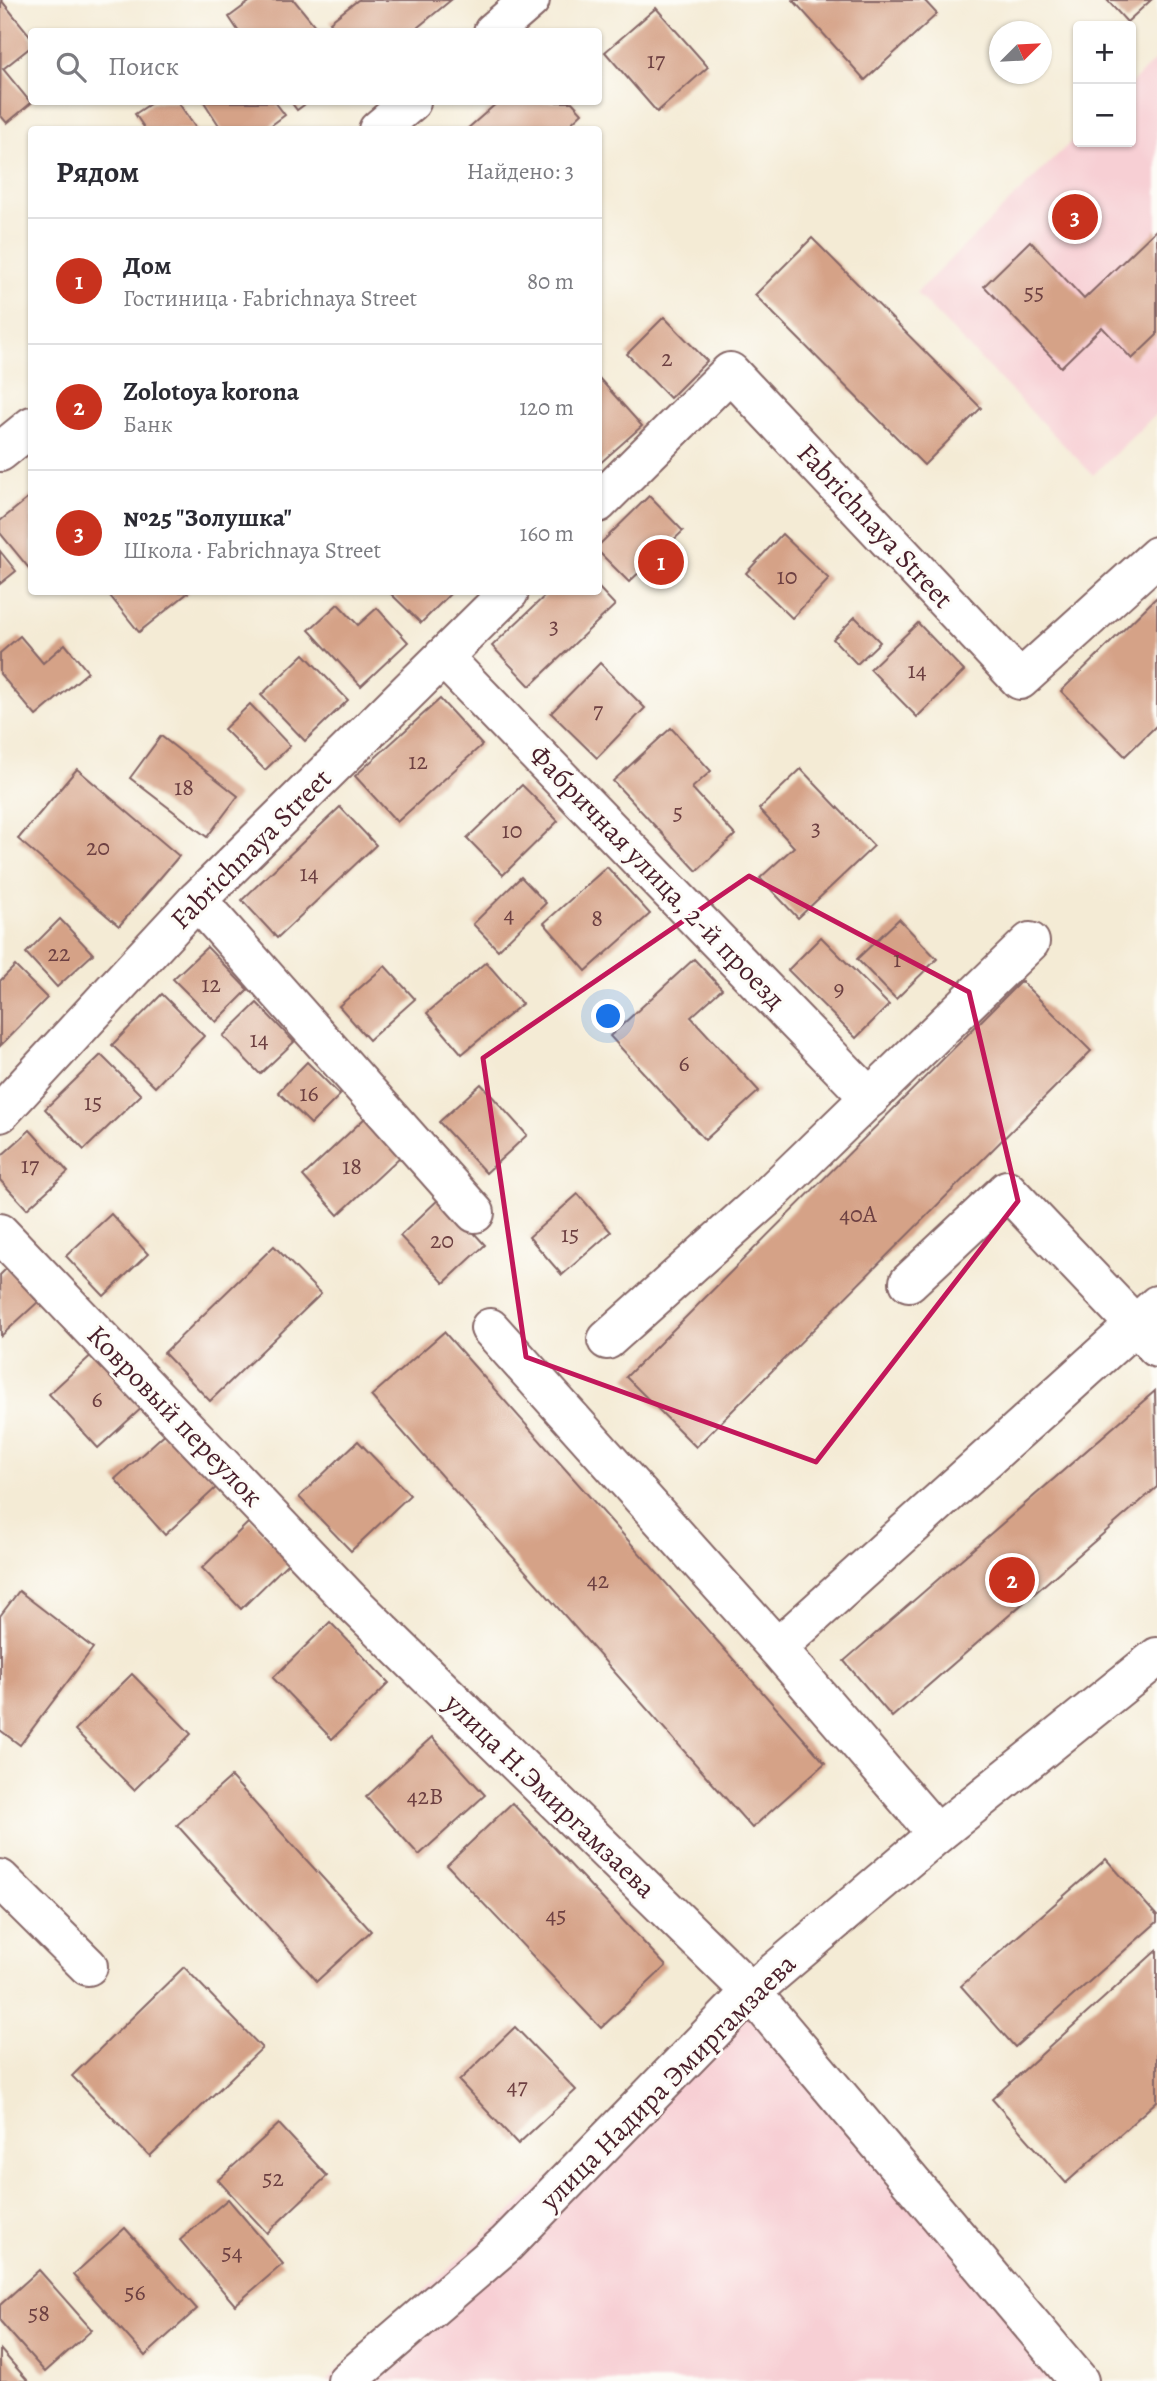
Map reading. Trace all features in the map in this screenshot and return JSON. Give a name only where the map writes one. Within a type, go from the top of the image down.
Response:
[{"type":"street","points":[[498,28],[530,0]]},
{"type":"street","points":[[383,126],[407,105]]},
{"type":"street","name":"Fabrichnaya Street","points":[[602,499],[730,372],[1020,680],[1157,556]]},
{"type":"street","points":[[0,452],[28,429]]},
{"type":"street","name":"Fabrichnaya Street","points":[[0,1114],[197,901],[506,595]]},
{"type":"street","name":"Фабричная улица, 2-й проезд","points":[[443,657],[870,1098]]},
{"type":"street","points":[[197,901],[475,1213]]},
{"type":"street","points":[[607,1340],[769,1195],[1030,942]]},
{"type":"street","points":[[777,1648],[1150,1326],[1007,1190],[909,1282]]},
{"type":"street","name":"Ковровый переулок","points":[[0,1233],[349,1599]]},
{"type":"street","points":[[490,1328],[777,1648],[937,1834]]},
{"type":"street","name":"улица Н.Эмиргамзаева","points":[[349,1599],[751,1992],[1079,2381]]},
{"type":"street","name":"улица Надира Эмиргамзаева","points":[[347,2381],[506,2244],[751,1992],[937,1834],[1157,1657]]},
{"type":"street","points":[[3,1888],[88,1966]]},
{"type":"highlighted area","points":[[749,876],[969,992],[1018,1201],[816,1462],[526,1357],[483,1058]]},
{"type":"shaded area","points":[[1157,58],[1157,413],[1093,475],[916,293],[1073,140],[1073,147],[1136,147],[1136,79]]},
{"type":"shaded area","points":[[751,1992],[1078,2381],[326,2381]]},
{"type":"building","points":[[1,0],[28,33],[28,49],[3,69],[28,99],[29,105],[7,123],[0,115]]},
{"type":"building","points":[[252,0],[294,0],[317,28],[236,28],[229,17]]},
{"type":"building","points":[[358,0],[451,0],[417,28],[335,28],[330,22]]},
{"type":"building","points":[[793,0],[924,0],[937,14],[865,80]]},
{"type":"building","points":[[1107,0],[1151,0],[1128,21]]},
{"type":"building","points":[[656,8],[708,67],[657,112],[605,52]]},
{"type":"building","points":[[148,105],[180,105],[194,126],[143,126],[135,114]]},
{"type":"building","points":[[206,105],[277,105],[285,115],[270,126],[219,126]]},
{"type":"building","points":[[495,105],[575,105],[582,113],[568,126],[471,126]]},
{"type":"building","points":[[1157,229],[1157,335],[1132,359],[1102,327],[1061,367],[984,286],[1030,241],[1084,299]]},
{"type":"building","points":[[812,238],[981,408],[924,465],[755,295]]},
{"type":"building","points":[[664,317],[707,361],[670,398],[627,354]]},
{"type":"building","points":[[602,381],[642,426],[602,461]]},
{"type":"building","points":[[649,496],[683,531],[629,582],[602,555],[602,542]]},
{"type":"building","points":[[28,498],[28,567],[0,533],[0,521]]},
{"type":"building","points":[[782,534],[829,579],[792,618],[746,573]]},
{"type":"building","points":[[0,551],[16,571],[0,584]]},
{"type":"building","points":[[602,591],[615,605],[530,686],[492,646],[546,595],[602,595]]},
{"type":"building","points":[[109,595],[185,595],[139,632]]},
{"type":"building","points":[[392,595],[449,595],[421,623]]},
{"type":"building","points":[[1157,597],[1157,725],[1125,756],[1061,691]]},
{"type":"building","points":[[338,604],[358,625],[377,608],[408,642],[361,686],[309,630]]},
{"type":"building","points":[[855,617],[880,642],[857,664],[833,639]]},
{"type":"building","points":[[918,623],[964,671],[917,717],[870,669]]},
{"type":"building","points":[[20,636],[43,663],[65,644],[88,672],[36,716],[0,674],[0,653]]},
{"type":"building","points":[[304,654],[348,700],[305,741],[261,695]]},
{"type":"building","points":[[600,663],[645,708],[597,758],[551,713]]},
{"type":"building","points":[[440,699],[482,745],[397,822],[355,776]]},
{"type":"building","points":[[250,704],[290,746],[265,770],[224,729]]},
{"type":"building","points":[[671,728],[711,771],[692,788],[735,835],[697,871],[613,781]]},
{"type":"building","points":[[161,736],[238,796],[207,837],[130,778]]},
{"type":"building","points":[[77,769],[179,856],[119,926],[18,839]]},
{"type":"building","points":[[801,769],[874,846],[798,918],[760,878],[794,847],[759,809]]},
{"type":"building","points":[[522,785],[558,821],[503,875],[467,838]]},
{"type":"building","points":[[340,807],[376,845],[277,938],[242,900]]},
{"type":"building","points":[[607,867],[650,914],[586,971],[544,923]]},
{"type":"building","points":[[521,877],[546,903],[498,950],[473,924]]},
{"type":"building","points":[[60,919],[93,954],[57,987],[26,953]]},
{"type":"building","points":[[899,919],[937,959],[896,999],[857,959]]},
{"type":"building","points":[[821,937],[889,1005],[856,1038],[788,970]]},
{"type":"building","points":[[207,947],[248,990],[216,1022],[173,979]]},
{"type":"building","points":[[694,959],[722,989],[691,1017],[759,1091],[705,1140],[610,1036]]},
{"type":"building","points":[[486,962],[522,1004],[462,1054],[427,1013]]},
{"type":"building","points":[[15,966],[47,998],[0,1046],[0,981]]},
{"type":"building","points":[[385,966],[415,999],[369,1040],[339,1006]]},
{"type":"building","points":[[1021,981],[1091,1051],[696,1447],[626,1377]]},
{"type":"building","points":[[162,994],[204,1036],[155,1087],[112,1045]]},
{"type":"building","points":[[257,1003],[294,1042],[260,1074],[223,1036]]},
{"type":"building","points":[[101,1055],[141,1095],[84,1150],[45,1109]]},
{"type":"building","points":[[307,1062],[340,1095],[311,1124],[278,1092]]},
{"type":"building","points":[[481,1084],[527,1135],[486,1173],[439,1122]]},
{"type":"building","points":[[365,1118],[401,1156],[338,1215],[303,1176]]},
{"type":"building","points":[[30,1130],[68,1172],[27,1209],[0,1180],[0,1157]]},
{"type":"building","points":[[578,1194],[611,1232],[562,1275],[529,1237]]},
{"type":"building","points":[[441,1197],[485,1245],[444,1283],[400,1236]]},
{"type":"building","points":[[111,1214],[148,1254],[104,1296],[66,1256]]},
{"type":"building","points":[[274,1246],[321,1294],[210,1401],[164,1353]]},
{"type":"building","points":[[7,1268],[38,1302],[1,1336],[0,1275]]},
{"type":"building","points":[[444,1332],[825,1763],[752,1828],[371,1396]]},
{"type":"building","points":[[96,1351],[145,1405],[98,1448],[49,1394]]},
{"type":"building","points":[[1155,1391],[1157,1487],[892,1717],[844,1661]]},
{"type":"building","points":[[169,1430],[219,1485],[165,1535],[115,1479]]},
{"type":"building","points":[[358,1441],[410,1495],[351,1551],[299,1497]]},
{"type":"building","points":[[251,1520],[290,1561],[241,1609],[202,1568]]},
{"type":"building","points":[[19,1591],[93,1648],[20,1745],[0,1730],[0,1616]]},
{"type":"building","points":[[330,1622],[389,1683],[332,1739],[273,1678]]},
{"type":"building","points":[[132,1674],[191,1734],[134,1790],[75,1730]]},
{"type":"building","points":[[432,1737],[485,1795],[419,1855],[366,1797]]},
{"type":"building","points":[[231,1777],[371,1931],[317,1981],[177,1825]]},
{"type":"building","points":[[512,1803],[666,1966],[601,2028],[447,1865]]},
{"type":"building","points":[[1106,1859],[1157,1916],[1157,1922],[1015,2047],[961,1986]]},
{"type":"building","points":[[1157,1950],[1157,2101],[1066,2183],[992,2099]]},
{"type":"building","points":[[184,1967],[262,2048],[150,2156],[72,2076]]},
{"type":"building","points":[[515,2027],[576,2090],[518,2144],[459,2081]]},
{"type":"building","points":[[279,2124],[327,2176],[267,2233],[218,2180]]},
{"type":"building","points":[[228,2199],[283,2264],[235,2305],[180,2240]]},
{"type":"building","points":[[125,2228],[197,2309],[145,2356],[73,2275]]},
{"type":"building","points":[[39,2270],[92,2330],[45,2372],[0,2321],[0,2305]]},
{"type":"building","points":[[0,2349],[28,2381],[0,2381]]},
{"type":"place","name":"№25 \"Золушка\"","points":[[1075,217]]},
{"type":"place","name":"Дом","points":[[661,562]]},
{"type":"place","name":"Zolotoya korona","points":[[1012,1580]]}]
